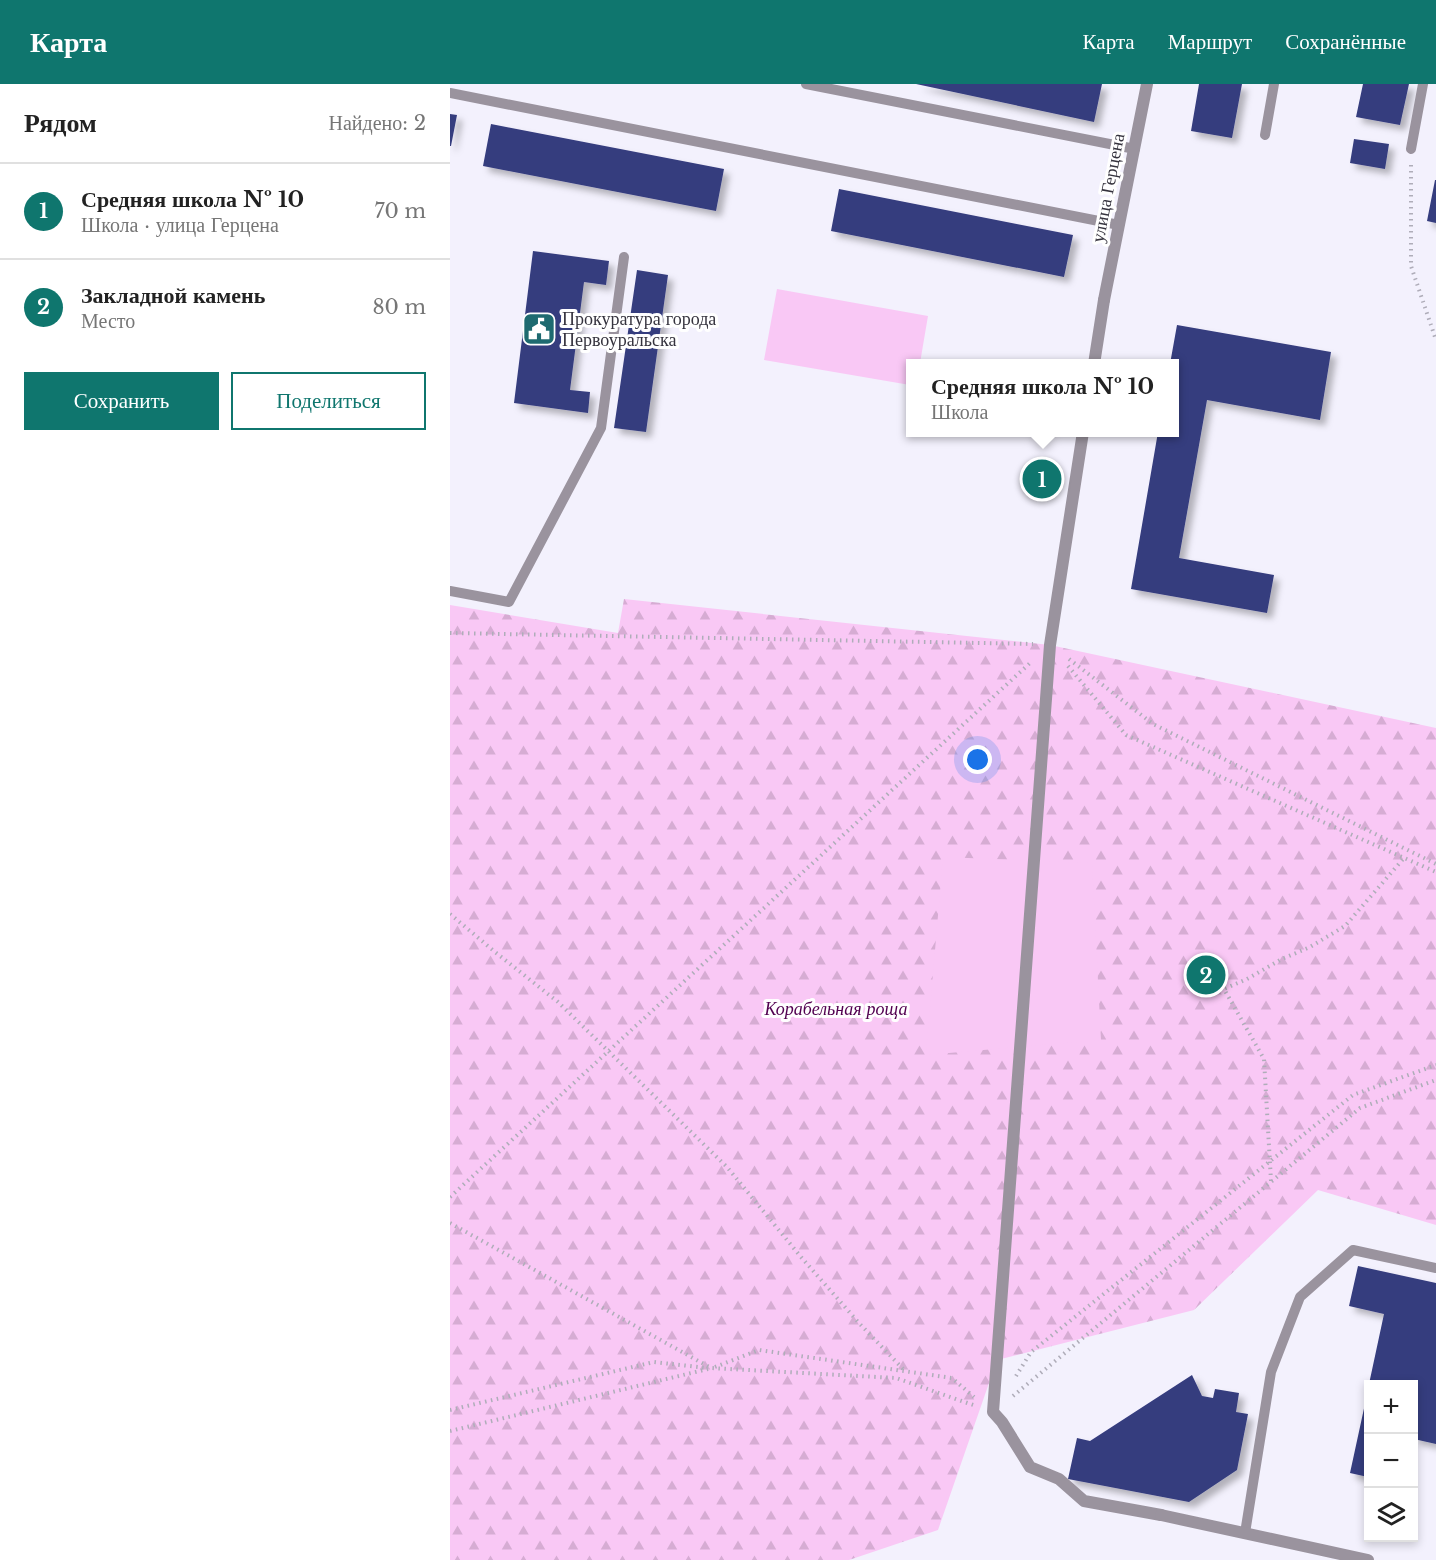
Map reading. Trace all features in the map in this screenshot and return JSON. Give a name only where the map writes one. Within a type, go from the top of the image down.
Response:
[{"type":"street","name":"улица Герцена","points":[[1095,359],[1104,300],[1147,84]]},
{"type":"street","points":[[1082,437],[1050,645],[993,1412],[1002,1422],[1030,1467],[1059,1479],[1084,1501],[1161,1515],[1368,1560]]},
{"type":"lane","points":[[806,84],[1135,148]]},
{"type":"lane","points":[[1265,135],[1274,84]]},
{"type":"lane","points":[[1411,149],[1424,84]]},
{"type":"lane","points":[[450,93],[1119,225]]},
{"type":"lane","points":[[450,591],[509,602],[601,428],[624,257]]},
{"type":"lane","points":[[1245,1533],[1271,1372],[1300,1297],[1353,1250],[1436,1268]]},
{"type":"path","points":[[1411,149],[1411,266],[1436,340]]},
{"type":"path","points":[[450,633],[1050,645],[1153,724],[1436,864]]},
{"type":"path","points":[[1050,645],[1126,735],[1436,872]]},
{"type":"path","points":[[450,1197],[1050,645]]},
{"type":"path","points":[[1271,1181],[1264,1059],[1224,989],[1310,947],[1345,926],[1404,858]]},
{"type":"path","points":[[450,914],[558,1002],[727,1167],[801,1257],[859,1323],[906,1371]]},
{"type":"path","points":[[1012,1382],[1031,1352],[1353,1095],[1436,1065]]},
{"type":"path","points":[[993,1412],[1359,1108],[1436,1080]]},
{"type":"path","points":[[450,1223],[711,1368]]},
{"type":"path","points":[[450,1431],[711,1368],[759,1350],[952,1378],[993,1412]]},
{"type":"path","points":[[450,1410],[654,1362],[711,1368],[896,1378],[993,1412]]},
{"type":"green space","points":[[777,289],[928,316],[921,359],[906,359],[906,384],[764,360]]},
{"type":"green space","name":"Корабельная роща","points":[[624,599],[1050,645],[1436,728],[1436,1225],[1318,1190],[1194,1310],[997,1360],[938,1530],[849,1560],[450,1560],[450,605],[618,633]]},
{"type":"green space","points":[[943,857],[1092,863],[1101,1040],[926,1055]]},
{"type":"building","points":[[916,84],[1102,84],[1094,122]]},
{"type":"building","points":[[1199,84],[1242,84],[1232,138],[1191,131]]},
{"type":"building","points":[[1363,84],[1409,84],[1400,125],[1356,117]]},
{"type":"building","points":[[450,114],[457,115],[451,146],[450,146]]},
{"type":"building","points":[[491,124],[724,169],[716,211],[483,166]]},
{"type":"building","points":[[1354,139],[1389,144],[1385,169],[1350,163]]},
{"type":"building","points":[[1436,180],[1436,223],[1427,221]]},
{"type":"building","points":[[839,189],[1073,235],[1064,277],[831,231]]},
{"type":"building","points":[[533,251],[609,261],[606,285],[584,282],[570,390],[590,392],[588,413],[514,403]]},
{"type":"building","points":[[637,270],[668,275],[646,432],[614,428]]},
{"type":"building","points":[[1177,325],[1331,352],[1320,420],[1207,400],[1179,558],[1274,575],[1267,613],[1131,589],[1157,437],[1179,437],[1179,359],[1171,359]]},
{"type":"building","points":[[1358,1266],[1436,1283],[1436,1444],[1418,1440],[1418,1380],[1370,1380],[1384,1314],[1349,1306]]},
{"type":"building","points":[[1192,1375],[1202,1396],[1213,1398],[1215,1389],[1239,1393],[1236,1412],[1248,1414],[1237,1470],[1189,1502],[1068,1479],[1077,1438],[1090,1441]]},
{"type":"building","points":[[1364,1408],[1364,1476],[1350,1473]]},
{"type":"place","name":"Прокуратура города Первоуральска","points":[[539,329]]},
{"type":"place","name":"Средняя школа № 10","points":[[1042,479]]},
{"type":"place","name":"Закладной камень","points":[[1206,975]]}]
